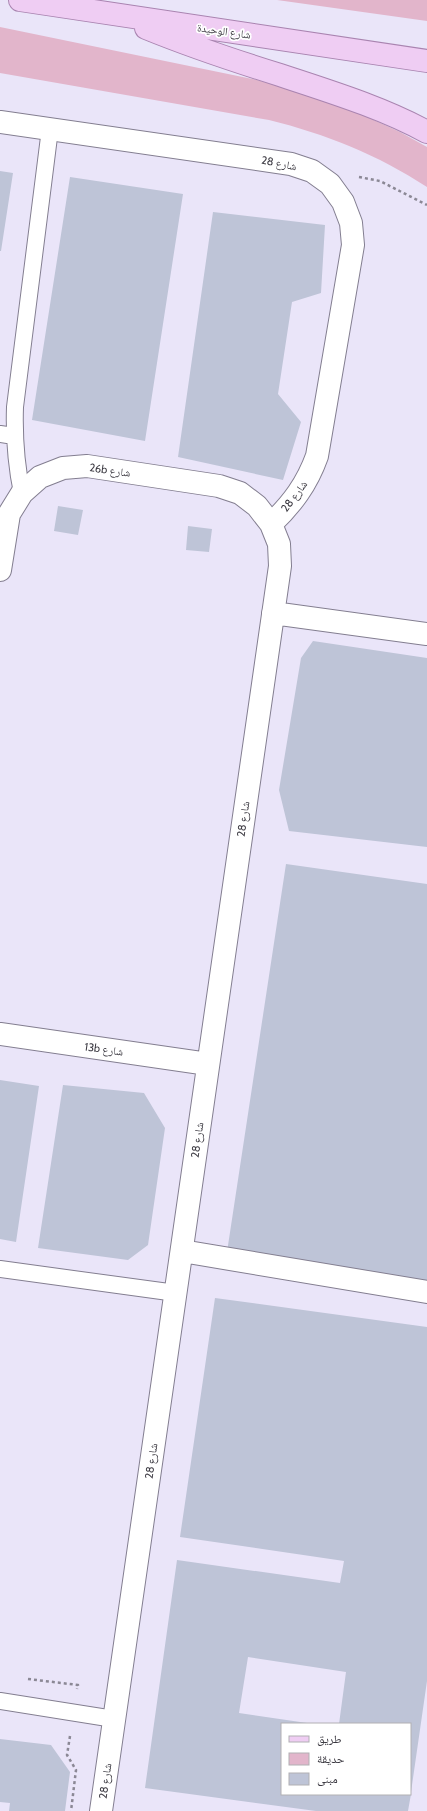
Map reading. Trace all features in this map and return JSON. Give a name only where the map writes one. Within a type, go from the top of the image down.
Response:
[{"type":"main road","name":"شارع الوحيدة","points":[[20,0],[427,60]]},
{"type":"main road","points":[[112,14],[227,58],[344,96],[399,117],[427,132]]},
{"type":"street","name":"شارع 28","points":[[0,122],[291,164],[312,172],[330,184],[343,202],[351,223],[353,245],[317,456],[312,472],[294,500],[271,524],[279,544],[280,566],[101,1811]]},
{"type":"street","name":"26b شارع","points":[[0,570],[9,514],[22,493],[40,477],[63,468],[87,466],[219,486],[240,493],[258,506],[271,524]]},
{"type":"street","points":[[273,613],[427,634]]},
{"type":"street","name":"13b شارع","points":[[0,1034],[208,1064]]},
{"type":"street","points":[[182,1251],[427,1292]]},
{"type":"lane","points":[[22,493],[16,464],[7,435],[14,407],[50,129]]},
{"type":"lane","points":[[0,1269],[176,1293]]},
{"type":"lane","points":[[0,1701],[114,1719]]},
{"type":"path","points":[[330,184],[352,176],[380,181],[427,205]]},
{"type":"path","points":[[71,1732],[67,1755],[76,1770],[71,1811]]},
{"type":"green space","points":[[277,0],[427,0],[427,21]]},
{"type":"green space","points":[[0,27],[257,80],[306,94],[354,111],[400,132],[427,147],[427,187],[371,155],[311,132],[269,120],[0,73]]},
{"type":"building","points":[[0,171],[13,173],[1,251],[0,251]]},
{"type":"building","points":[[70,177],[183,194],[145,441],[32,420]]},
{"type":"building","points":[[213,212],[325,225],[321,293],[292,302],[278,394],[301,422],[283,480],[178,457]]},
{"type":"building","points":[[58,506],[83,510],[78,535],[54,531]]},
{"type":"building","points":[[188,526],[212,529],[209,552],[186,550]]},
{"type":"building","points":[[313,641],[427,658],[427,847],[289,831],[279,790],[301,658]]},
{"type":"building","points":[[286,864],[427,884],[427,1281],[227,1252]]},
{"type":"building","points":[[0,1080],[39,1086],[16,1242],[0,1239]]},
{"type":"building","points":[[63,1085],[144,1093],[165,1128],[148,1245],[128,1260],[38,1248]]},
{"type":"building","points":[[215,1298],[427,1327],[427,1681],[411,1792],[411,1723],[339,1723],[346,1672],[248,1657],[239,1713],[307,1723],[281,1723],[281,1795],[411,1795],[408,1811],[316,1811],[145,1788],[177,1560],[340,1583],[344,1561],[180,1537]]},
{"type":"building","points":[[0,1739],[51,1745],[70,1772],[65,1811],[9,1811],[10,1803],[0,1802]]}]
